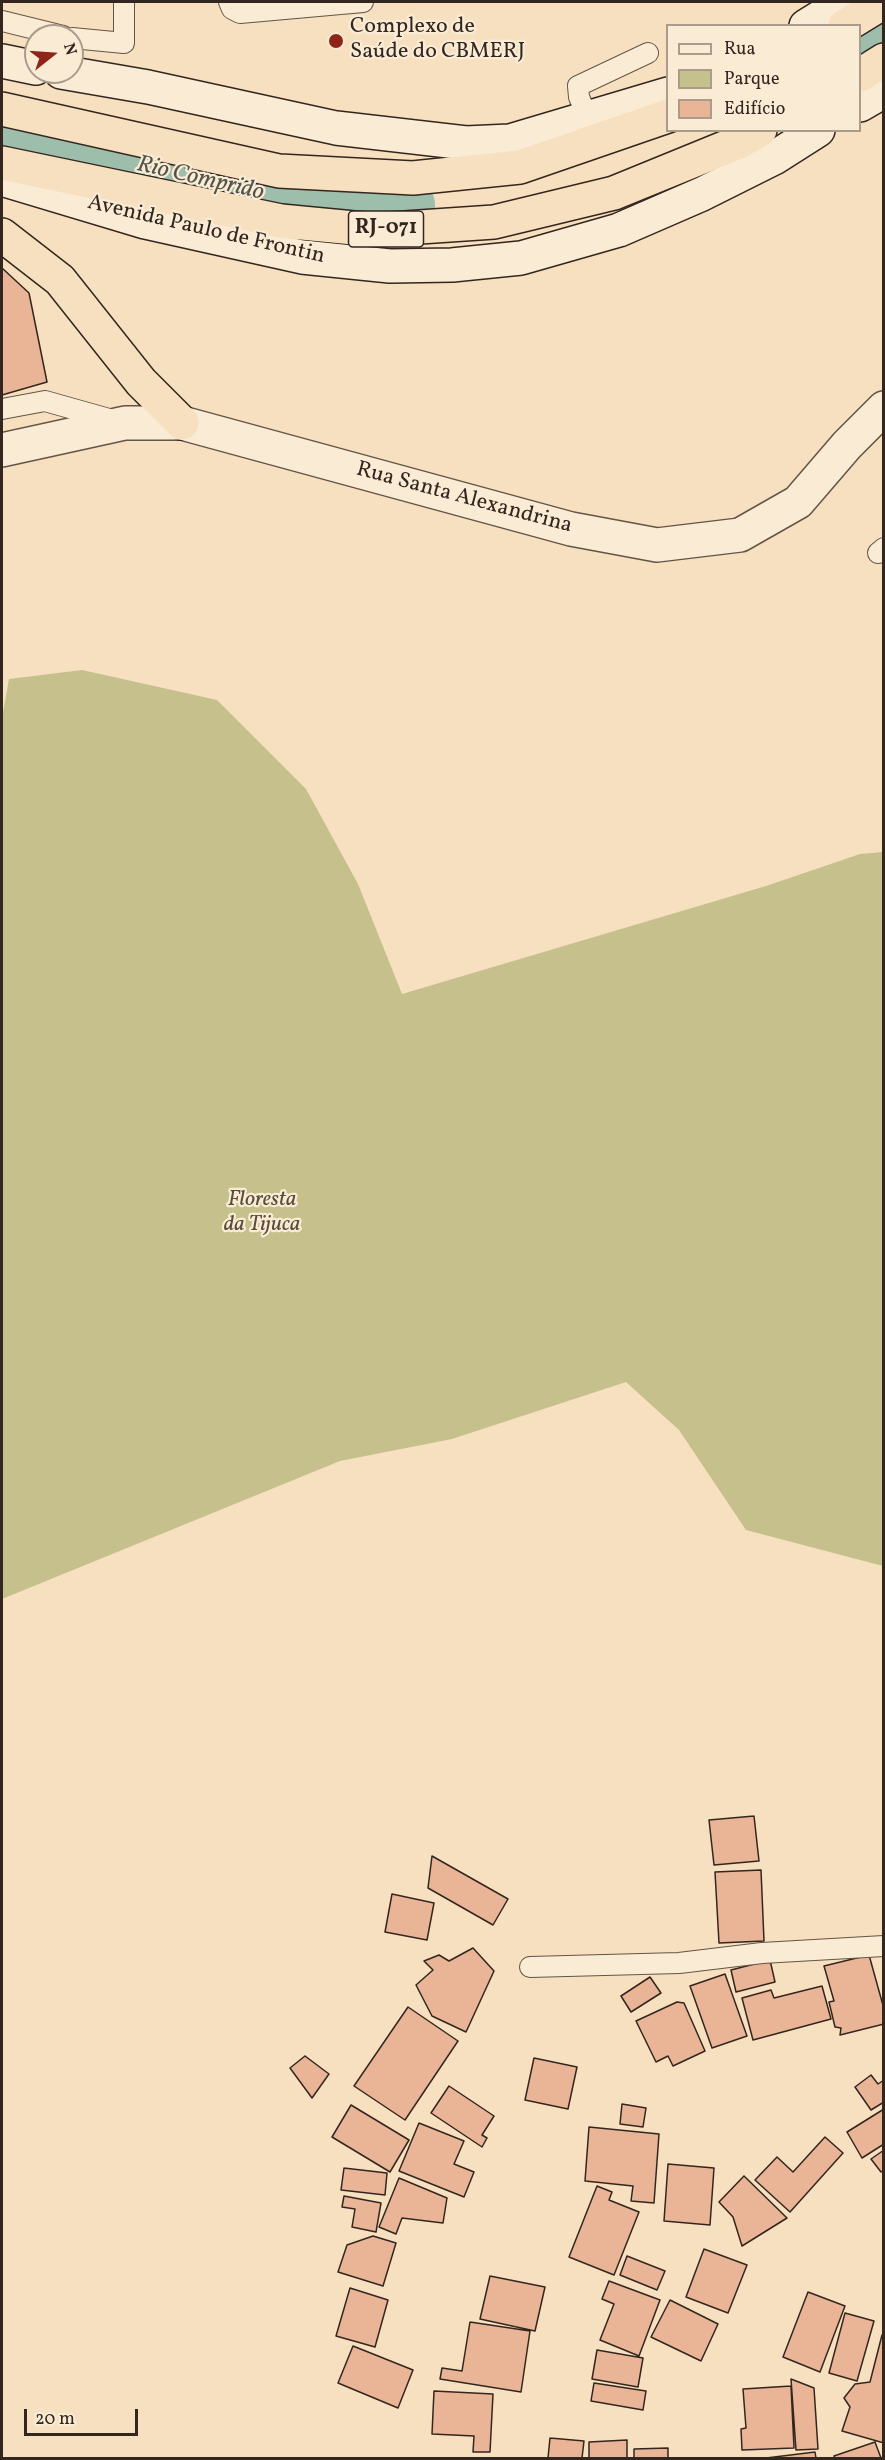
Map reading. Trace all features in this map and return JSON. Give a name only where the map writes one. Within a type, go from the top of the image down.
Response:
[{"type":"highway","points":[[848,24],[884,2]]},
{"type":"highway","points":[[861,74],[884,60]]},
{"type":"highway","name":"RJ-071","points":[[2,109],[279,171],[413,178],[520,167],[666,117]]},
{"type":"highway","name":"RJ-071","points":[[2,163],[281,221],[375,230],[494,222],[614,193],[739,142],[756,132]]},
{"type":"highway","points":[[2,235],[60,280],[141,382],[182,423]]},
{"type":"main road","points":[[809,24],[845,2]]},
{"type":"main road","points":[[2,62],[24,66]]},
{"type":"main road","points":[[84,76],[148,87],[336,128],[455,142],[510,141],[666,95]]},
{"type":"main road","points":[[861,104],[884,91]]},
{"type":"main road","name":"Avenida Paulo de Frontin","points":[[2,179],[146,222],[302,257],[390,266],[452,265],[521,258],[619,230],[702,194],[764,163],[815,132]]},
{"type":"main road","name":"Rua Santa Alexandrina","points":[[2,450],[125,423],[182,423],[571,529],[657,545],[740,535],[798,502],[847,445],[884,408]]},
{"type":"lane","points":[[84,39],[124,43],[124,2]]},
{"type":"lane","points":[[229,2],[232,9],[240,13],[363,2]]},
{"type":"lane","points":[[2,21],[24,26]]},
{"type":"lane","points":[[588,119],[577,90],[578,86],[648,53]]},
{"type":"lane","points":[[2,409],[45,400],[125,423]]},
{"type":"lane","points":[[530,1967],[679,1964],[762,1953],[884,1946]]},
{"type":"green space","name":"Floresta da Tijuca","points":[[82,670],[217,700],[306,789],[358,884],[402,994],[766,886],[860,854],[883,852],[883,1566],[746,1530],[679,1430],[626,1382],[452,1439],[340,1461],[2,1599],[2,718],[9,679]]},
{"type":"building","points":[[2,268],[29,293],[47,382],[2,395]]},
{"type":"building","points":[[754,1816],[759,1861],[714,1865],[709,1820]]},
{"type":"building","points":[[432,1856],[508,1899],[493,1925],[428,1888]]},
{"type":"building","points":[[761,1870],[764,1941],[719,1943],[715,1872]]},
{"type":"building","points":[[392,1894],[434,1903],[427,1940],[385,1932]]},
{"type":"building","points":[[473,1948],[494,1971],[466,2032],[432,2016],[416,1985],[433,1970],[424,1961],[439,1955],[449,1961]]},
{"type":"building","points":[[869,1955],[884,2009],[884,2024],[840,2035],[841,2028],[835,2027],[829,2002],[834,2001],[824,1966]]},
{"type":"building","points":[[770,1960],[775,1982],[736,1992],[731,1970]]},
{"type":"building","points":[[725,1974],[747,2036],[712,2048],[690,1986]]},
{"type":"building","points":[[650,1977],[661,1993],[631,2012],[621,1996]]},
{"type":"building","points":[[822,1986],[831,2019],[753,2040],[742,1998],[771,1990],[774,1998]]},
{"type":"building","points":[[677,2002],[684,2003],[705,2051],[673,2066],[668,2056],[656,2062],[636,2021]]},
{"type":"building","points":[[408,2007],[458,2041],[405,2120],[354,2086]]},
{"type":"building","points":[[305,2056],[329,2074],[312,2098],[290,2068]]},
{"type":"building","points":[[534,2058],[577,2067],[568,2109],[525,2100]]},
{"type":"building","points":[[871,2075],[878,2084],[884,2080],[884,2102],[871,2110],[855,2087]]},
{"type":"building","points":[[449,2086],[494,2116],[482,2135],[487,2138],[482,2147],[431,2113]]},
{"type":"building","points":[[622,2104],[646,2108],[643,2127],[620,2124]]},
{"type":"building","points":[[351,2105],[409,2140],[390,2172],[332,2137]]},
{"type":"building","points":[[884,2109],[884,2144],[862,2158],[847,2132]]},
{"type":"building","points":[[419,2123],[464,2141],[454,2164],[474,2172],[464,2197],[399,2171]]},
{"type":"building","points":[[589,2127],[659,2134],[654,2203],[631,2201],[633,2186],[585,2181]]},
{"type":"building","points":[[825,2137],[843,2153],[790,2212],[755,2180],[777,2157],[793,2172]]},
{"type":"building","points":[[884,2150],[884,2170],[881,2172],[871,2159]]},
{"type":"building","points":[[668,2164],[714,2168],[710,2225],[664,2221]]},
{"type":"building","points":[[344,2168],[387,2173],[385,2195],[341,2190]]},
{"type":"building","points":[[744,2176],[787,2218],[742,2246],[733,2217],[719,2202]]},
{"type":"building","points":[[399,2178],[447,2198],[443,2223],[402,2218],[396,2234],[379,2227]]},
{"type":"building","points":[[597,2186],[612,2192],[609,2200],[639,2212],[614,2275],[569,2257]]},
{"type":"building","points":[[344,2196],[381,2203],[376,2232],[352,2227],[355,2209],[342,2207]]},
{"type":"building","points":[[373,2236],[396,2243],[383,2286],[338,2272],[347,2245]]},
{"type":"building","points":[[704,2249],[747,2265],[728,2313],[686,2297]]},
{"type":"building","points":[[627,2256],[665,2271],[657,2290],[620,2275]]},
{"type":"building","points":[[490,2276],[545,2287],[535,2331],[480,2319]]},
{"type":"building","points":[[609,2281],[660,2300],[639,2356],[600,2340],[614,2304],[602,2299]]},
{"type":"building","points":[[350,2288],[388,2300],[375,2347],[336,2336]]},
{"type":"building","points":[[808,2292],[845,2306],[820,2372],[783,2357]]},
{"type":"building","points":[[670,2300],[718,2324],[701,2361],[651,2337]]},
{"type":"building","points":[[845,2313],[874,2321],[857,2381],[829,2373]]},
{"type":"building","points":[[470,2322],[530,2331],[521,2392],[440,2379],[442,2368],[462,2371]]},
{"type":"building","points":[[882,2335],[884,2335],[884,2443],[842,2431],[850,2407],[844,2398],[855,2384],[870,2382]]},
{"type":"building","points":[[353,2346],[413,2370],[398,2408],[338,2383]]},
{"type":"building","points":[[597,2350],[643,2358],[638,2387],[592,2379]]},
{"type":"building","points":[[791,2379],[814,2388],[818,2449],[796,2450]]},
{"type":"building","points":[[594,2383],[646,2391],[643,2410],[591,2401]]},
{"type":"building","points":[[791,2386],[794,2448],[742,2450],[741,2429],[746,2428],[743,2389]]},
{"type":"building","points":[[434,2391],[493,2394],[490,2452],[473,2452],[474,2436],[432,2434]]},
{"type":"building","points":[[550,2438],[584,2441],[582,2458],[548,2458]]},
{"type":"building","points":[[627,2440],[627,2458],[589,2458],[589,2442]]},
{"type":"building","points":[[875,2442],[881,2458],[835,2458],[834,2456]]},
{"type":"building","points":[[668,2448],[668,2458],[634,2458],[634,2449]]},
{"type":"building","points":[[815,2452],[816,2458],[766,2458]]},
{"type":"waterway","name":"Rio Comprido","points":[[861,41],[884,28]]},
{"type":"waterway","name":"Rio Comprido","points":[[2,135],[277,197],[401,206]]},
{"type":"place","name":"Complexo de Saúde do CBMERJ","points":[[336,41]]}]
